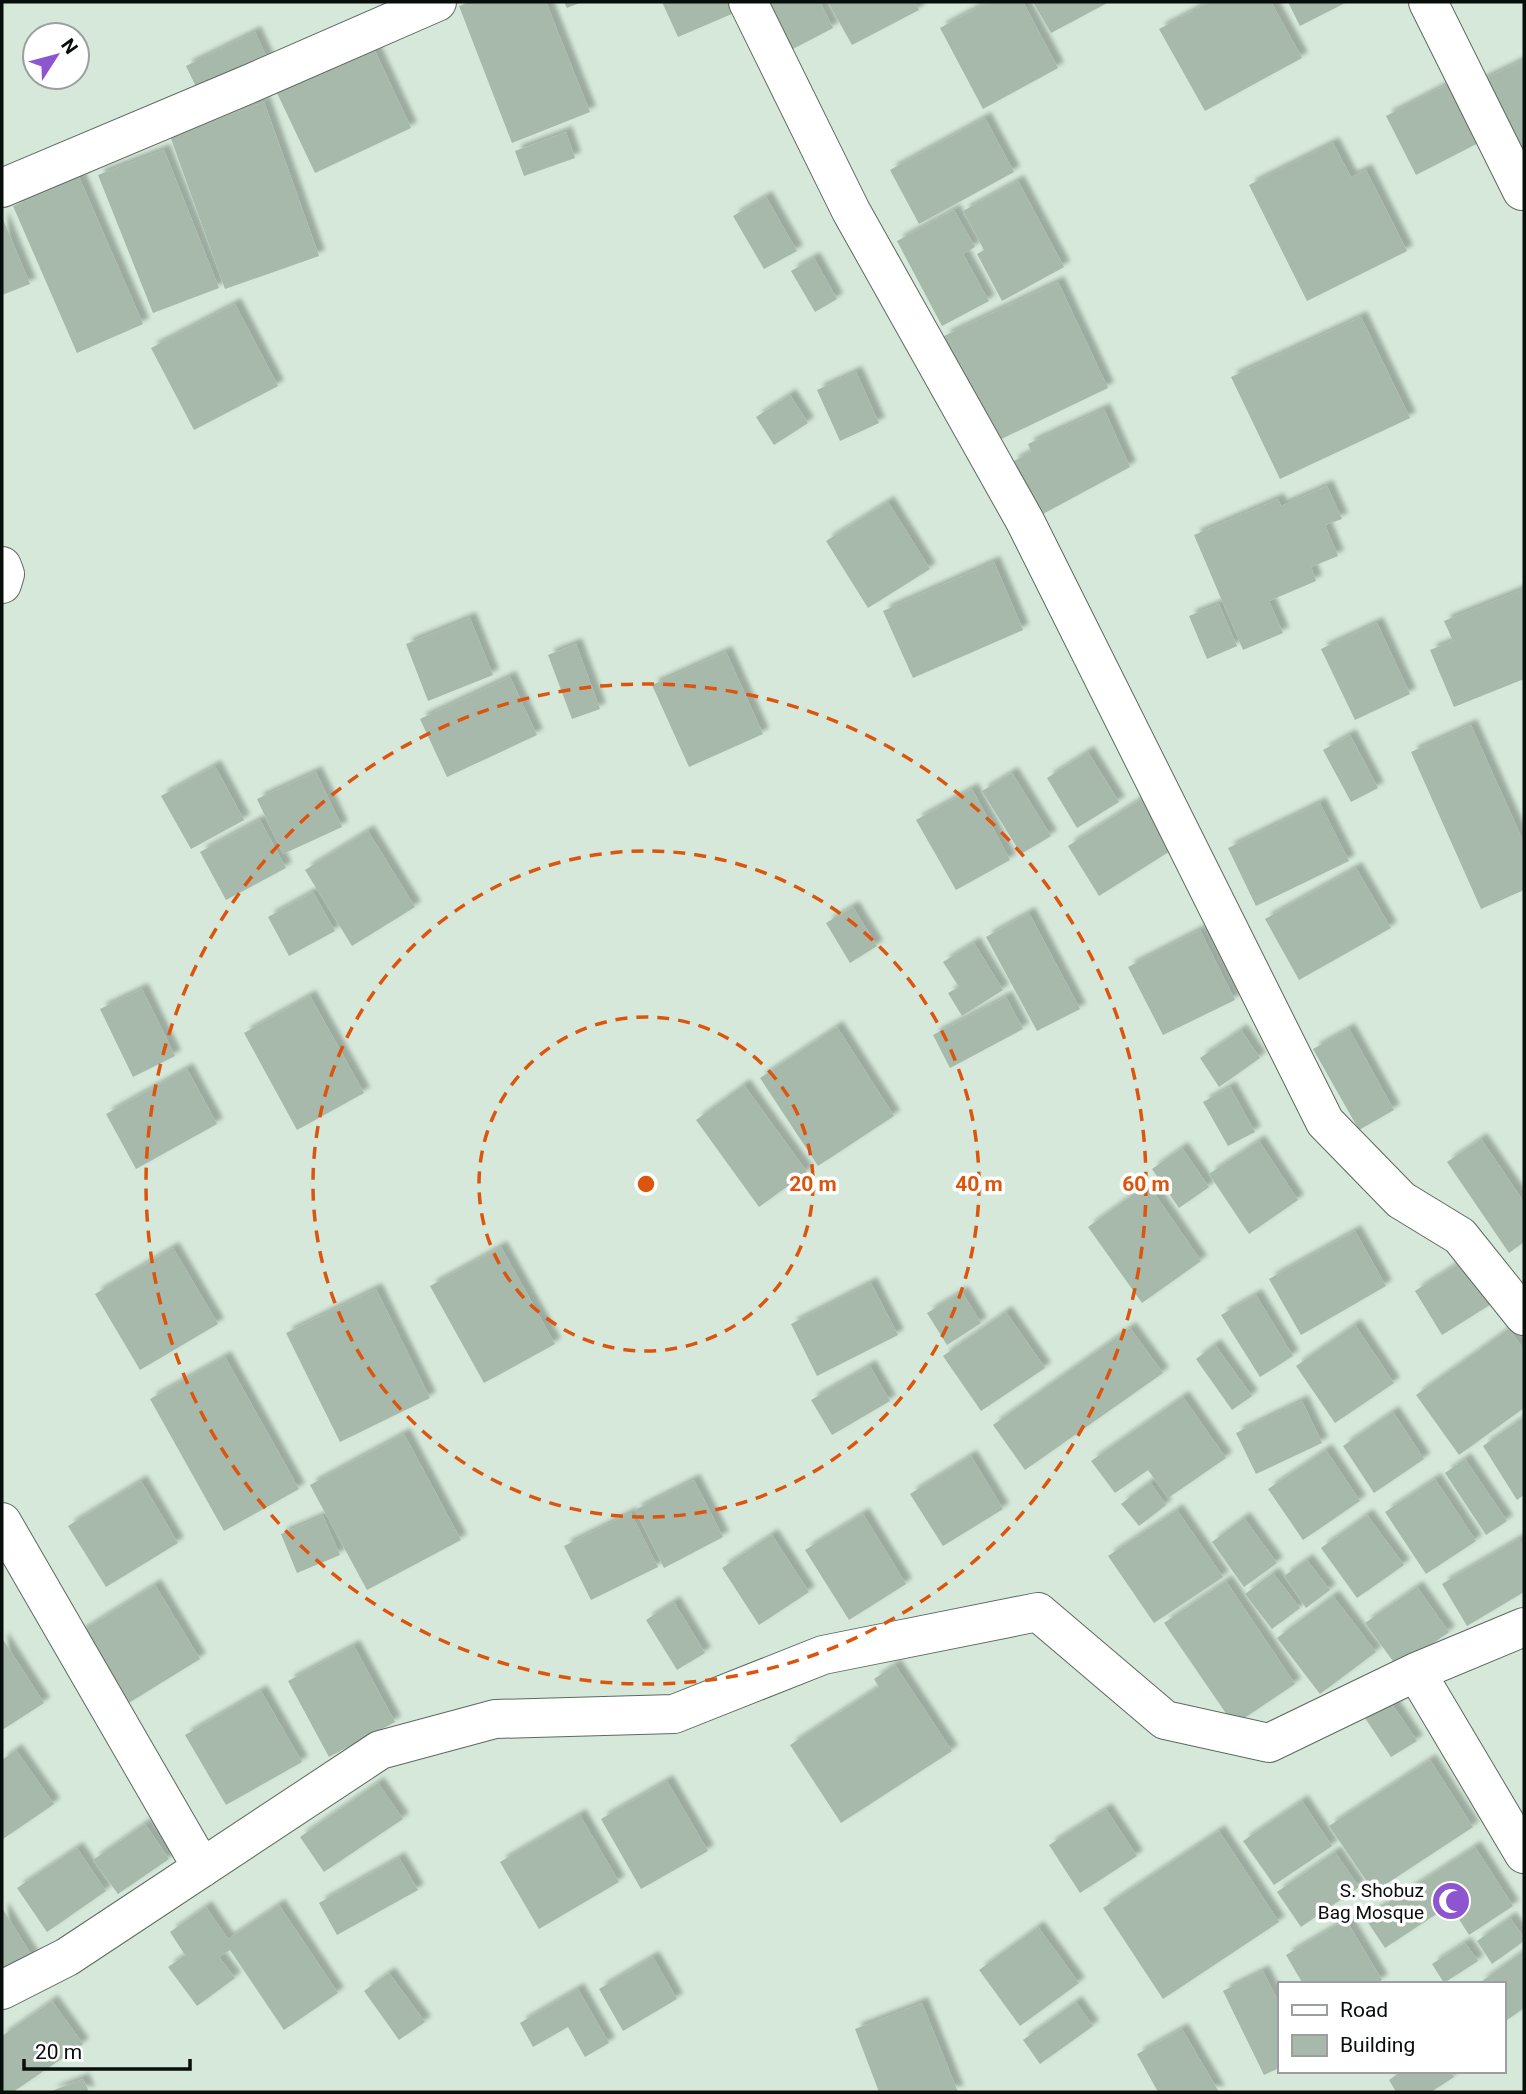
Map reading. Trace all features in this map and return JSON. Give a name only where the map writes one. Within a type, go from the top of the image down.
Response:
[{"type":"street","points":[[2,188],[437,2]]},
{"type":"street","points":[[748,2],[851,211],[1025,521],[1325,1122],[1401,1200],[1460,1236],[1524,1316]]},
{"type":"street","points":[[1428,2],[1522,191]]},
{"type":"street","points":[[2,566],[5,575],[2,584]]},
{"type":"street","points":[[2,1522],[202,1868]]},
{"type":"street","points":[[2,1990],[67,1957],[380,1750],[495,1719],[674,1714],[823,1655],[1038,1612],[1165,1720],[1269,1743],[1416,1672],[1524,1627]]},
{"type":"street","points":[[1416,1672],[1524,1854]]},
{"type":"building","points":[[470,2],[546,2],[590,112],[512,143],[459,6]]},
{"type":"building","points":[[564,2],[582,2],[567,8]]},
{"type":"building","points":[[662,2],[729,2],[734,13],[678,37]]},
{"type":"building","points":[[773,2],[820,2],[833,28],[791,50],[767,5]]},
{"type":"building","points":[[828,2],[915,2],[919,10],[852,45]]},
{"type":"building","points":[[988,2],[1023,2],[1058,68],[983,109],[940,28]]},
{"type":"building","points":[[1033,2],[1109,2],[1051,33]]},
{"type":"building","points":[[1210,2],[1271,2],[1302,58],[1205,111],[1159,29]]},
{"type":"building","points":[[1288,2],[1347,2],[1300,26]]},
{"type":"building","points":[[255,32],[268,60],[199,93],[186,66]]},
{"type":"building","points":[[373,47],[411,128],[315,173],[277,93]]},
{"type":"building","points":[[1524,60],[1524,177],[1478,82]]},
{"type":"building","points":[[1458,79],[1488,138],[1416,175],[1386,116]]},
{"type":"building","points":[[264,102],[319,256],[225,289],[170,136]]},
{"type":"building","points":[[985,118],[1014,172],[919,224],[890,170]]},
{"type":"building","points":[[566,132],[575,158],[524,176],[515,151]]},
{"type":"building","points":[[1333,143],[1351,177],[1366,170],[1407,251],[1307,301],[1249,185]]},
{"type":"building","points":[[164,150],[219,288],[153,313],[98,175]]},
{"type":"building","points":[[79,177],[143,324],[77,353],[13,206]]},
{"type":"building","points":[[1018,181],[1064,267],[1002,301],[977,254],[984,250],[963,211]]},
{"type":"building","points":[[766,197],[797,251],[764,269],[733,216]]},
{"type":"building","points":[[954,210],[975,247],[963,254],[989,301],[942,326],[897,241]]},
{"type":"building","points":[[2,217],[30,284],[2,295]]},
{"type":"building","points":[[814,258],[837,299],[815,312],[791,271]]},
{"type":"building","points":[[1058,282],[1108,388],[995,442],[944,336]]},
{"type":"building","points":[[235,304],[278,386],[194,430],[151,348]]},
{"type":"building","points":[[1361,317],[1410,418],[1280,479],[1231,377]]},
{"type":"building","points":[[856,372],[879,423],[840,441],[817,390]]},
{"type":"building","points":[[790,395],[808,423],[774,445],[756,417]]},
{"type":"building","points":[[1104,409],[1130,467],[1041,515],[1012,462],[1031,452],[1028,444]]},
{"type":"building","points":[[1327,486],[1342,519],[1325,525],[1338,556],[1311,567],[1316,581],[1269,601],[1283,633],[1243,650],[1194,535],[1278,499],[1281,506]]},
{"type":"building","points":[[888,502],[930,569],[868,608],[826,541]]},
{"type":"building","points":[[994,562],[1023,630],[913,678],[883,611]]},
{"type":"building","points":[[1524,589],[1524,679],[1454,707],[1430,650],[1453,641],[1444,621]]},
{"type":"building","points":[[1219,604],[1237,646],[1207,659],[1189,616]]},
{"type":"building","points":[[470,618],[493,675],[428,701],[406,644]]},
{"type":"building","points":[[1377,623],[1410,694],[1355,720],[1321,649]]},
{"type":"building","points":[[576,644],[600,709],[572,719],[548,655]]},
{"type":"building","points":[[726,652],[763,734],[689,767],[652,685]]},
{"type":"building","points":[[510,677],[537,735],[447,777],[420,719]]},
{"type":"building","points":[[1471,725],[1524,843],[1524,890],[1481,909],[1411,752]]},
{"type":"building","points":[[1350,735],[1378,788],[1351,802],[1323,750]]},
{"type":"building","points":[[1088,752],[1119,802],[1077,828],[1047,778]]},
{"type":"building","points":[[215,766],[244,820],[191,849],[161,796]]},
{"type":"building","points":[[316,772],[342,827],[283,854],[257,799]]},
{"type":"building","points":[[1012,773],[1051,836],[1021,854],[982,791]]},
{"type":"building","points":[[972,789],[1010,860],[956,890],[916,820]]},
{"type":"building","points":[[1146,796],[1178,846],[1099,896],[1068,846]]},
{"type":"building","points":[[1320,803],[1349,861],[1256,906],[1228,848]]},
{"type":"building","points":[[260,820],[286,868],[226,900],[200,852]]},
{"type":"building","points":[[368,831],[415,907],[352,946],[305,870]]},
{"type":"building","points":[[1356,868],[1391,928],[1299,980],[1265,919]]},
{"type":"building","points":[[313,892],[335,931],[289,956],[268,917]]},
{"type":"building","points":[[853,907],[877,946],[850,963],[826,923]]},
{"type":"building","points":[[1029,913],[1080,1009],[1037,1031],[986,937]]},
{"type":"building","points":[[1200,930],[1235,1000],[1163,1035],[1128,967]]},
{"type":"building","points":[[974,943],[1003,990],[962,1016],[948,993],[959,987],[943,962]]},
{"type":"building","points":[[142,989],[175,1056],[133,1077],[100,1009]]},
{"type":"building","points":[[310,996],[364,1093],[297,1130],[244,1033]]},
{"type":"building","points":[[1006,997],[1023,1029],[950,1068],[933,1035]]},
{"type":"building","points":[[837,1027],[894,1116],[818,1166],[760,1078]]},
{"type":"building","points":[[1349,1029],[1394,1110],[1359,1130],[1313,1049]]},
{"type":"building","points":[[1241,1030],[1260,1058],[1219,1087],[1200,1058]]},
{"type":"building","points":[[187,1069],[217,1124],[136,1169],[106,1114]]},
{"type":"building","points":[[744,1085],[807,1172],[759,1207],[696,1120]]},
{"type":"building","points":[[1230,1087],[1255,1132],[1228,1146],[1203,1102]]},
{"type":"building","points":[[1481,1139],[1524,1202],[1524,1242],[1509,1253],[1447,1162]]},
{"type":"building","points":[[1259,1141],[1298,1200],[1249,1234],[1209,1174]]},
{"type":"building","points":[[1182,1148],[1209,1187],[1179,1208],[1152,1169]]},
{"type":"building","points":[[1148,1184],[1201,1261],[1142,1303],[1088,1227]]},
{"type":"building","points":[[1355,1231],[1386,1286],[1301,1335],[1269,1279]]},
{"type":"building","points":[[501,1247],[555,1344],[484,1383],[430,1286]]},
{"type":"building","points":[[173,1248],[218,1324],[140,1370],[95,1294]]},
{"type":"building","points":[[1466,1259],[1493,1303],[1442,1335],[1415,1291]]},
{"type":"building","points":[[871,1283],[898,1335],[817,1376],[791,1324]]},
{"type":"building","points":[[376,1289],[430,1398],[340,1442],[286,1333]]},
{"type":"building","points":[[962,1292],[981,1323],[947,1345],[927,1313]]},
{"type":"building","points":[[1256,1295],[1293,1356],[1260,1377],[1221,1315]]},
{"type":"building","points":[[1006,1312],[1045,1368],[981,1411],[943,1356]]},
{"type":"building","points":[[1355,1325],[1394,1383],[1335,1423],[1296,1366]]},
{"type":"building","points":[[1130,1328],[1163,1373],[1025,1470],[993,1425]]},
{"type":"building","points":[[1509,1329],[1524,1350],[1524,1408],[1459,1455],[1416,1395]]},
{"type":"building","points":[[1215,1345],[1252,1396],[1232,1410],[1196,1359]]},
{"type":"building","points":[[225,1357],[299,1489],[224,1531],[150,1399]]},
{"type":"building","points":[[870,1366],[890,1401],[832,1435],[811,1400]]},
{"type":"building","points":[[1183,1397],[1226,1458],[1168,1498],[1148,1470],[1115,1493],[1091,1461]]},
{"type":"building","points":[[1302,1401],[1322,1443],[1256,1474],[1236,1433]]},
{"type":"building","points":[[1393,1412],[1424,1459],[1374,1493],[1343,1446]]},
{"type":"building","points":[[1524,1417],[1524,1495],[1517,1500],[1483,1446]]},
{"type":"building","points":[[404,1434],[461,1540],[367,1590],[310,1485]]},
{"type":"building","points":[[1326,1450],[1360,1501],[1303,1540],[1268,1489]]},
{"type":"building","points":[[971,1456],[1003,1509],[943,1546],[910,1494]]},
{"type":"building","points":[[1465,1459],[1507,1521],[1486,1535],[1445,1473]]},
{"type":"building","points":[[1435,1479],[1476,1541],[1426,1574],[1385,1512]]},
{"type":"building","points":[[694,1480],[723,1537],[664,1568],[635,1510]]},
{"type":"building","points":[[141,1481],[178,1543],[106,1587],[68,1526]]},
{"type":"building","points":[[1150,1482],[1166,1505],[1139,1526],[1121,1504]]},
{"type":"building","points":[[1177,1510],[1223,1577],[1154,1623],[1108,1556]]},
{"type":"building","points":[[631,1513],[658,1567],[591,1600],[564,1546]]},
{"type":"building","points":[[863,1514],[906,1584],[849,1620],[805,1550]]},
{"type":"building","points":[[1367,1515],[1404,1565],[1357,1598],[1321,1548]]},
{"type":"building","points":[[323,1516],[340,1555],[297,1573],[281,1534]]},
{"type":"building","points":[[1244,1518],[1277,1563],[1244,1587],[1212,1542]]},
{"type":"building","points":[[772,1535],[809,1592],[759,1625],[722,1568]]},
{"type":"building","points":[[1519,1539],[1524,1549],[1524,1592],[1467,1626],[1442,1584]]},
{"type":"building","points":[[1307,1560],[1330,1590],[1306,1608],[1284,1576]]},
{"type":"building","points":[[1273,1573],[1300,1608],[1272,1629],[1245,1594]]},
{"type":"building","points":[[1226,1581],[1295,1684],[1234,1725],[1164,1623]]},
{"type":"building","points":[[155,1585],[200,1659],[119,1709],[74,1636]]},
{"type":"building","points":[[1417,1587],[1449,1632],[1398,1668],[1365,1623]]},
{"type":"building","points":[[1333,1596],[1376,1652],[1320,1694],[1277,1638]]},
{"type":"building","points":[[674,1602],[705,1653],[677,1670],[646,1620]]},
{"type":"building","points":[[2,1638],[44,1703],[2,1730]]},
{"type":"building","points":[[354,1646],[395,1722],[329,1757],[288,1681]]},
{"type":"building","points":[[895,1665],[952,1751],[841,1823],[790,1745],[879,1687],[874,1679]]},
{"type":"building","points":[[261,1691],[302,1762],[226,1805],[185,1735]]},
{"type":"building","points":[[1388,1698],[1417,1741],[1391,1757],[1363,1715]]},
{"type":"building","points":[[16,1750],[54,1804],[3,1839],[2,1760]]},
{"type":"building","points":[[1430,1760],[1473,1827],[1374,1892],[1329,1826]]},
{"type":"building","points":[[667,1781],[708,1851],[641,1889],[601,1819]]},
{"type":"building","points":[[378,1783],[403,1819],[324,1872],[300,1837]]},
{"type":"building","points":[[1302,1801],[1332,1846],[1274,1885],[1243,1841]]},
{"type":"building","points":[[1106,1809],[1137,1856],[1080,1893],[1049,1845]]},
{"type":"building","points":[[580,1815],[619,1882],[539,1929],[500,1862]]},
{"type":"building","points":[[145,1824],[169,1859],[118,1894],[93,1860]]},
{"type":"building","points":[[1219,1831],[1279,1922],[1163,1999],[1103,1908]]},
{"type":"building","name":"S. Shobuz Bag Mosque","points":[[1475,1847],[1513,1906],[1469,1935],[1450,1905],[1385,1948],[1365,1918]]},
{"type":"building","points":[[77,1848],[106,1891],[47,1932],[17,1888]]},
{"type":"building","points":[[1335,1852],[1359,1887],[1301,1927],[1277,1892]]},
{"type":"building","points":[[399,1858],[418,1890],[337,1935],[319,1903]]},
{"type":"building","points":[[279,1905],[338,1993],[284,2030],[230,1950],[219,1957],[235,1978],[197,2006],[168,1967],[185,1955],[170,1932],[206,1907],[228,1939]]},
{"type":"building","points":[[2,1908],[34,1959],[2,1980]]},
{"type":"building","points":[[1510,1918],[1524,1941],[1492,1964],[1477,1941]]},
{"type":"building","points":[[1346,1920],[1382,1980],[1302,1982],[1286,1955]]},
{"type":"building","points":[[1038,1927],[1079,1983],[1020,2026],[979,1970]]},
{"type":"building","points":[[1465,1943],[1478,1961],[1446,1982],[1432,1964]]},
{"type":"building","points":[[1524,1951],[1524,2008],[1505,2022],[1505,1982],[1481,1982]]},
{"type":"building","points":[[653,1957],[677,1999],[623,2031],[599,1989]]},
{"type":"building","points":[[1263,1971],[1278,2001],[1278,2068],[1264,2075],[1223,1991]]},
{"type":"building","points":[[389,1973],[425,2022],[399,2040],[364,1991]]},
{"type":"building","points":[[578,1989],[609,2043],[585,2057],[568,2027],[533,2047],[520,2023]]},
{"type":"building","points":[[52,2001],[83,2044],[13,2092],[2,2092],[2,2036]]},
{"type":"building","points":[[1076,2002],[1093,2026],[1040,2064],[1023,2040]]},
{"type":"building","points":[[922,2003],[958,2092],[879,2092],[855,2029]]},
{"type":"building","points":[[1182,2029],[1219,2092],[1158,2092],[1137,2054]]},
{"type":"building","points":[[1399,2073],[1451,2073],[1454,2077],[1431,2092],[1396,2092],[1389,2080]]},
{"type":"building","points":[[83,2079],[89,2092],[49,2092]]},
{"type":"place","name":"S. Shobuz Bag Mosque","points":[[1451,1901]]}]
